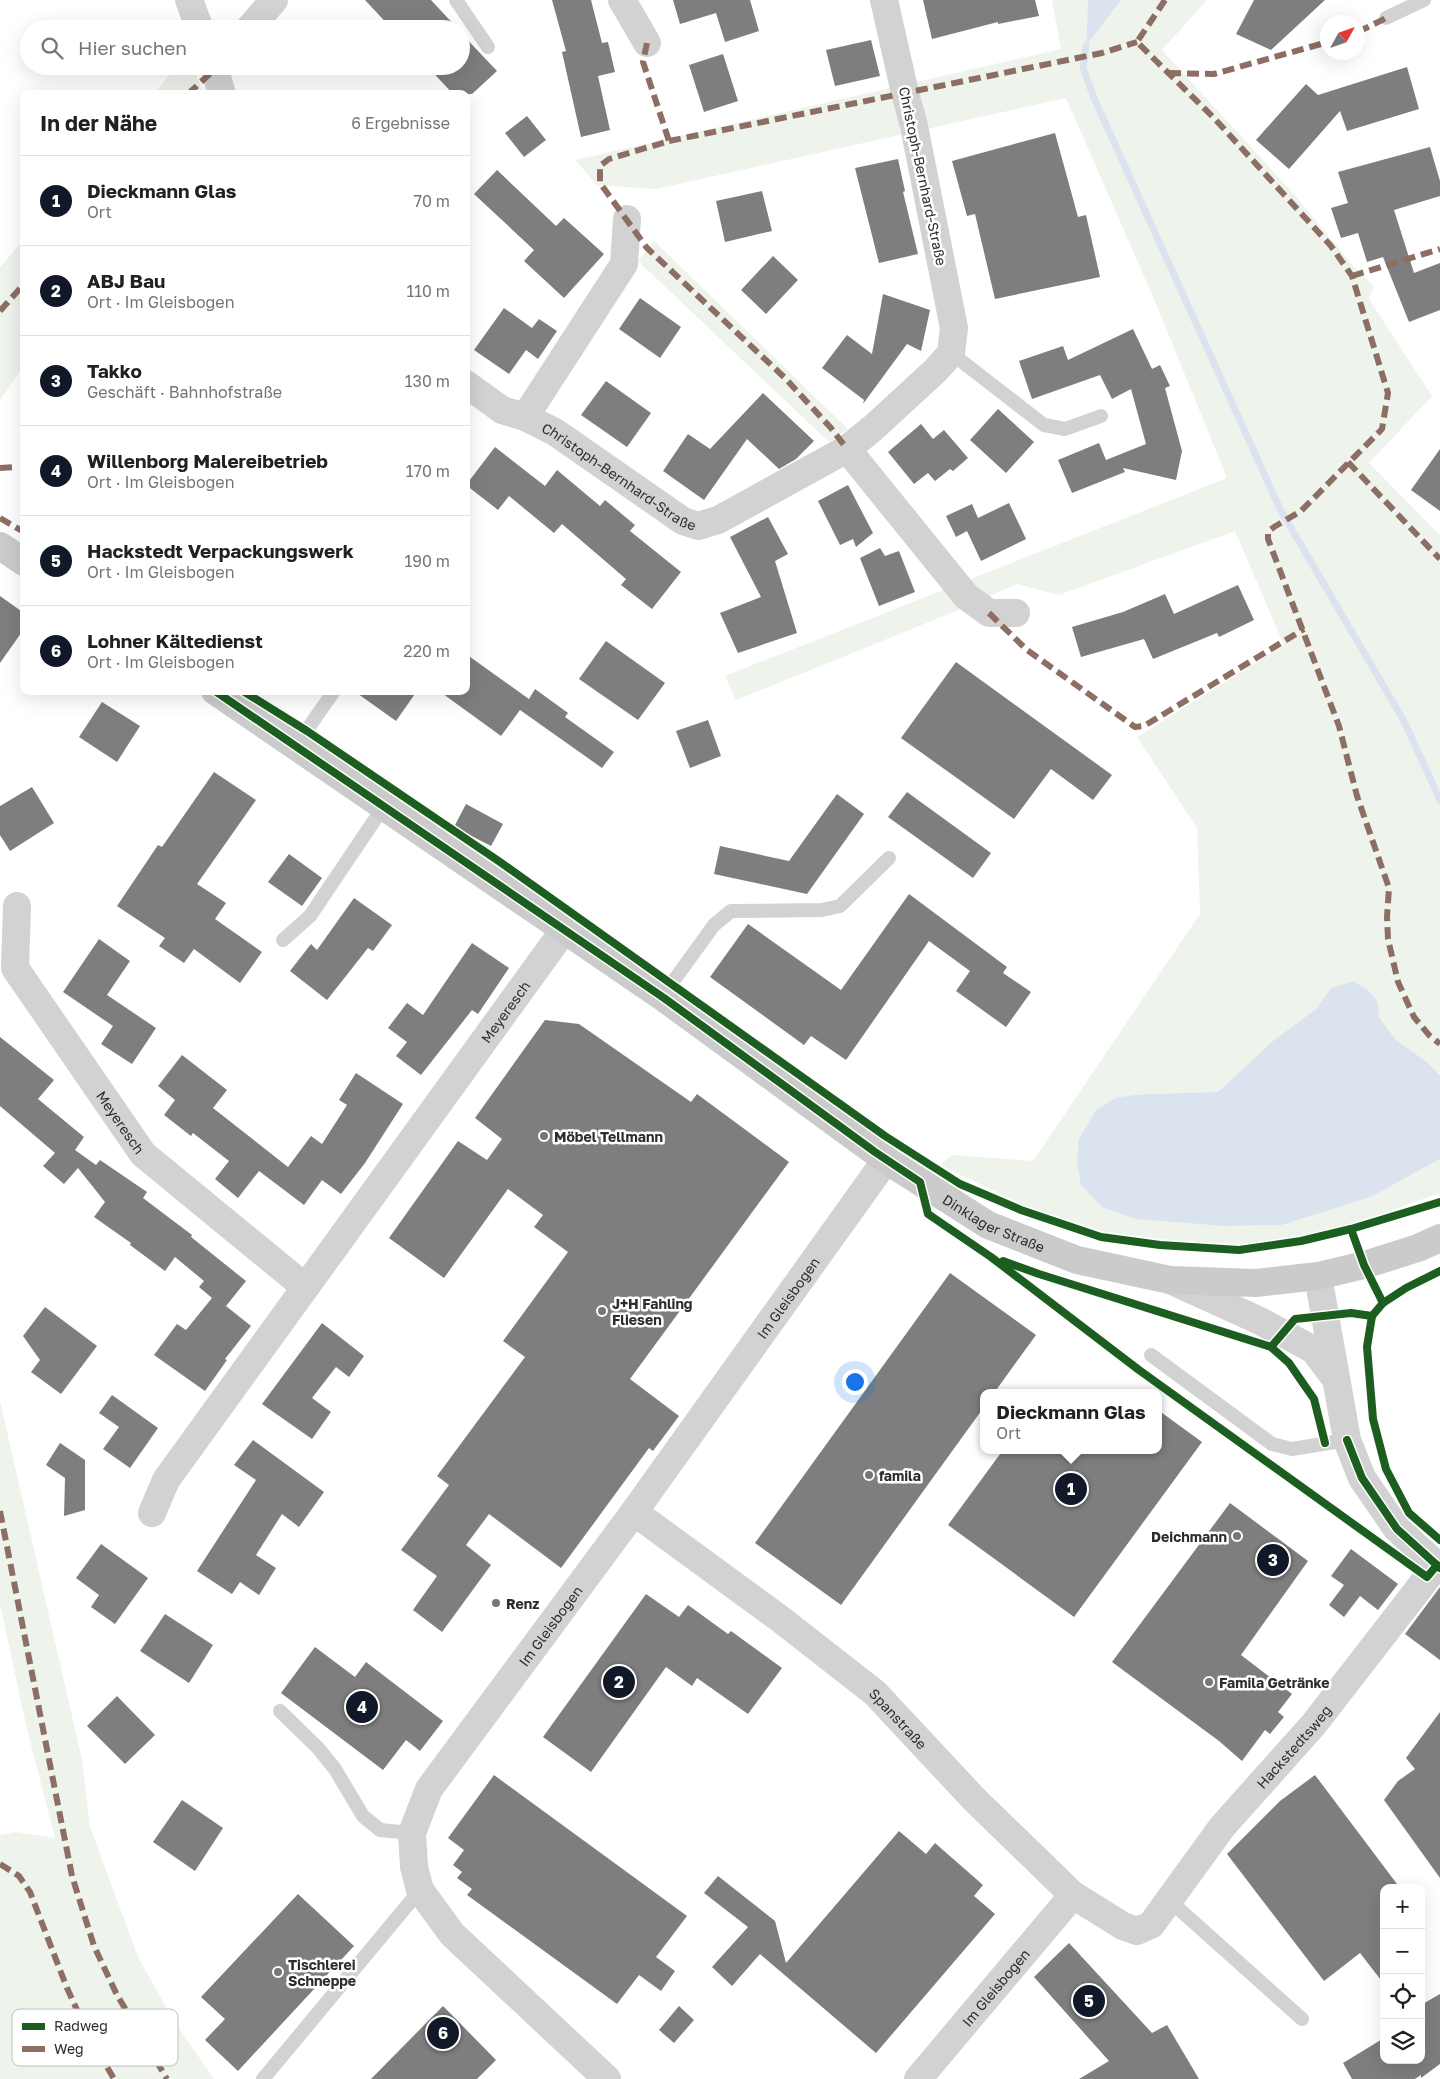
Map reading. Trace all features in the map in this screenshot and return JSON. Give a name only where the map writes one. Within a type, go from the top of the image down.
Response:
[{"type":"main road","points":[[0,546],[20,559]]},
{"type":"main road","name":"Dinklager Straße","points":[[221,695],[664,998],[886,1160],[988,1225],[1077,1260],[1170,1280],[1256,1283],[1318,1276],[1364,1265],[1418,1248],[1440,1238]]},
{"type":"street","points":[[189,0],[197,20]]},
{"type":"street","points":[[257,20],[274,0]]},
{"type":"street","points":[[622,0],[647,43]]},
{"type":"street","name":"Christoph-Bernhard-Straße","points":[[470,387],[502,410],[525,417],[555,432],[683,521],[698,526],[718,520],[847,449],[936,370],[951,353],[954,328],[914,126],[884,0]]},
{"type":"street","name":"Christoph-Bernhard-Straße","points":[[525,417],[624,264],[627,219]]},
{"type":"street","points":[[847,449],[966,596],[989,613],[1016,613]]},
{"type":"street","name":"Meyeresch","points":[[17,906],[14,968],[143,1154],[305,1287]]},
{"type":"street","name":"Meyeresch","points":[[152,1513],[166,1480],[564,930]]},
{"type":"street","name":"Im Gleisbogen","points":[[607,2079],[452,1934],[420,1890],[414,1867],[412,1833],[429,1789],[634,1512],[886,1160]]},
{"type":"street","points":[[1318,1276],[1347,1440],[1362,1478],[1397,1529],[1438,1566]]},
{"type":"street","points":[[1170,1280],[1258,1320],[1314,1350],[1336,1380]]},
{"type":"street","name":"Spanstraße","points":[[634,1512],[779,1618],[875,1693],[974,1799],[1073,1895],[1123,1926],[1137,1931],[1150,1925]]},
{"type":"street","name":"Hackstedtsweg","points":[[1150,1925],[1222,1827],[1314,1724],[1438,1566]]},
{"type":"street","name":"Im Gleisbogen","points":[[918,2079],[1073,1895]]},
{"type":"lane","points":[[456,0],[470,20]]},
{"type":"lane","points":[[1386,18],[1424,0]]},
{"type":"lane","points":[[470,21],[488,47]]},
{"type":"lane","points":[[951,353],[1044,425],[1065,429],[1101,416]]},
{"type":"lane","points":[[295,747],[331,695]]},
{"type":"lane","points":[[283,940],[310,916],[384,806]]},
{"type":"lane","points":[[664,998],[672,983],[714,926],[731,912],[822,910],[840,906],[889,858]]},
{"type":"lane","points":[[1150,1355],[1272,1444],[1292,1449],[1347,1440]]},
{"type":"lane","points":[[280,1711],[318,1748],[335,1769],[363,1816],[380,1830],[412,1833]]},
{"type":"lane","points":[[263,2079],[420,1890]]},
{"type":"lane","points":[[1168,1902],[1180,1909],[1302,2019]]},
{"type":"shaded area","points":[[1052,0],[1088,0],[1086,46],[1121,0],[1207,0],[1162,50],[1293,193],[1354,267],[1374,286],[1369,299],[1432,396],[1369,463],[1440,535],[1440,1076],[1427,1062],[1396,1040],[1379,1017],[1378,1002],[1367,989],[1353,982],[1330,989],[1316,1009],[1274,1040],[1218,1092],[1145,1094],[1117,1097],[1097,1110],[1226,1226],[1282,1225],[1371,1197],[1440,1159],[1440,1193],[1358,1222],[1300,1238],[1236,1245],[1159,1239],[1102,1231],[1025,1206],[940,1165],[952,1155],[1033,1161],[1200,914],[1197,828],[1137,737],[1284,645],[1235,531],[1059,595],[1017,584],[961,609],[736,700],[725,676],[1227,478],[1157,306],[1066,98],[656,189],[597,185],[575,160],[1061,49]]},
{"type":"shaded area","points":[[1088,0],[1121,0],[1086,46]]},
{"type":"shaded area","points":[[170,75],[196,75],[202,90],[157,90]]},
{"type":"shaded area","points":[[654,241],[848,429],[829,442],[638,261]]},
{"type":"shaded area","points":[[20,244],[20,371],[0,400],[0,267]]},
{"type":"shaded area","points":[[1353,981],[1367,989],[1378,1002],[1379,1017],[1396,1040],[1427,1062],[1440,1076],[1440,1159],[1371,1197],[1282,1225],[1226,1226],[1135,1219],[1102,1207],[1081,1185],[1077,1163],[1079,1139],[1096,1110],[1117,1097],[1145,1094],[1218,1092],[1274,1040],[1316,1009],[1330,989]]},
{"type":"shaded area","points":[[0,1401],[82,1760],[90,1827],[138,1957],[167,2009],[12,2009],[12,2066],[178,2066],[178,2027],[214,2079],[0,2079],[0,1835],[16,1832],[55,1838],[27,1729],[0,1604]]},
{"type":"building","points":[[365,0],[431,0],[450,20],[384,20]]},
{"type":"building","points":[[552,0],[591,0],[602,43],[608,42],[615,72],[598,76],[610,130],[581,137],[562,52],[566,51]]},
{"type":"building","points":[[673,0],[750,0],[759,31],[725,42],[716,13],[680,24]]},
{"type":"building","points":[[923,0],[1035,0],[1039,16],[998,24],[998,22],[932,39]]},
{"type":"building","points":[[1254,0],[1325,0],[1271,50],[1236,34]]},
{"type":"building","points":[[871,40],[880,76],[835,86],[826,50]]},
{"type":"building","points":[[470,42],[497,71],[472,94],[470,94],[470,90],[449,90],[435,75],[470,75]]},
{"type":"building","points":[[723,54],[738,101],[704,112],[689,65]]},
{"type":"building","points":[[1407,67],[1419,109],[1347,131],[1340,111],[1289,169],[1256,140],[1306,84],[1318,95]]},
{"type":"building","points":[[527,116],[546,140],[524,157],[505,133]]},
{"type":"building","points":[[1055,133],[1078,217],[1086,215],[1100,277],[995,299],[975,214],[967,216],[952,161]]},
{"type":"building","points":[[1430,147],[1440,181],[1440,196],[1394,210],[1414,273],[1440,263],[1440,310],[1409,322],[1383,257],[1367,262],[1358,233],[1341,238],[1331,208],[1348,203],[1338,172]]},
{"type":"building","points":[[898,159],[905,191],[903,192],[918,254],[879,263],[855,168]]},
{"type":"building","points":[[497,170],[556,226],[564,218],[604,254],[564,298],[524,261],[534,250],[474,194]]},
{"type":"building","points":[[762,191],[772,231],[725,242],[716,201]]},
{"type":"building","points":[[773,256],[798,280],[766,314],[741,290]]},
{"type":"building","points":[[883,294],[930,310],[921,351],[907,344],[863,404],[864,400],[822,368],[847,335],[872,354]]},
{"type":"building","points":[[640,298],[681,327],[660,358],[619,329]]},
{"type":"building","points":[[504,308],[532,328],[539,319],[557,331],[538,359],[526,350],[509,374],[474,350]]},
{"type":"building","points":[[1133,329],[1152,369],[1160,365],[1170,386],[1165,388],[1182,451],[1176,480],[1123,468],[1125,472],[1072,493],[1058,460],[1099,443],[1106,460],[1146,444],[1131,389],[1112,399],[1100,375],[1032,399],[1019,361],[1063,346],[1068,360]]},
{"type":"building","points":[[606,381],[651,413],[627,447],[581,415]]},
{"type":"building","points":[[763,393],[814,441],[796,459],[779,469],[747,439],[704,500],[663,471],[688,434],[710,449]]},
{"type":"building","points":[[998,409],[1034,442],[1006,473],[970,440]]},
{"type":"building","points":[[921,424],[933,439],[944,430],[968,458],[953,471],[950,469],[935,481],[928,473],[914,484],[888,452]]},
{"type":"building","points":[[495,447],[545,486],[557,470],[600,506],[605,500],[635,525],[630,531],[681,572],[652,609],[621,585],[626,579],[562,524],[554,533],[509,496],[498,510],[470,488],[470,480]]},
{"type":"building","points":[[1440,449],[1440,511],[1411,490]]},
{"type":"building","points":[[848,485],[873,533],[856,547],[853,539],[840,545],[818,501]]},
{"type":"building","points":[[1009,503],[1026,539],[981,561],[967,531],[956,537],[946,516],[972,504],[978,518]]},
{"type":"building","points":[[768,517],[788,554],[775,561],[797,633],[738,653],[720,613],[761,597],[730,537]]},
{"type":"building","points":[[880,548],[885,556],[899,551],[915,592],[879,606],[860,558]]},
{"type":"building","points":[[1238,585],[1254,620],[1219,637],[1217,633],[1153,659],[1144,639],[1081,657],[1072,627],[1123,612],[1165,594],[1174,614]]},
{"type":"building","points":[[0,596],[20,610],[20,635],[0,663]]},
{"type":"building","points":[[606,641],[665,683],[638,720],[579,679]]},
{"type":"building","points":[[470,657],[529,699],[535,689],[568,713],[565,717],[614,752],[602,768],[520,710],[501,736],[445,695],[470,695]]},
{"type":"building","points":[[956,662],[1112,775],[1093,800],[1051,769],[1014,819],[901,738]]},
{"type":"building","points":[[360,695],[414,695],[396,721]]},
{"type":"building","points":[[102,702],[140,726],[117,762],[79,737]]},
{"type":"building","points":[[708,720],[721,756],[690,768],[676,731]]},
{"type":"building","points":[[214,772],[256,800],[197,884],[226,903],[215,919],[262,952],[240,983],[194,949],[184,963],[159,946],[165,938],[117,906],[158,845],[162,847]]},
{"type":"building","points":[[32,787],[54,823],[10,851],[0,835],[0,806]]},
{"type":"building","points":[[907,792],[991,853],[973,878],[888,817]]},
{"type":"building","points":[[837,794],[864,814],[807,894],[714,874],[720,846],[789,861]]},
{"type":"building","points":[[466,804],[503,824],[491,846],[454,827]]},
{"type":"building","points":[[289,854],[322,878],[302,906],[268,882]]},
{"type":"building","points":[[909,894],[1007,967],[1003,973],[1031,992],[1006,1027],[956,991],[970,971],[929,941],[846,1060],[811,1036],[804,1045],[710,977],[748,924],[841,990]]},
{"type":"building","points":[[354,898],[392,925],[373,951],[368,948],[327,1000],[290,971],[311,944],[317,950]]},
{"type":"building","points":[[99,939],[130,961],[107,995],[156,1028],[132,1064],[101,1044],[113,1026],[63,992]]},
{"type":"building","points":[[472,943],[509,968],[478,1014],[472,1010],[421,1075],[396,1056],[407,1042],[388,1028],[407,1003],[423,1015]]},
{"type":"building","points":[[545,1020],[579,1024],[691,1102],[697,1094],[789,1162],[630,1379],[679,1416],[653,1451],[649,1448],[561,1568],[489,1514],[466,1545],[491,1565],[442,1632],[413,1610],[437,1576],[401,1550],[449,1485],[437,1476],[525,1357],[503,1341],[568,1252],[534,1227],[543,1215],[508,1189],[444,1278],[389,1238],[458,1141],[487,1160],[502,1139],[475,1118]]},
{"type":"building","points":[[0,1037],[54,1080],[38,1099],[84,1137],[75,1150],[96,1165],[100,1160],[147,1192],[143,1198],[192,1235],[191,1237],[246,1281],[226,1306],[251,1326],[225,1359],[227,1360],[205,1391],[154,1355],[177,1324],[186,1330],[212,1298],[199,1287],[204,1281],[175,1257],[165,1271],[130,1245],[131,1243],[94,1217],[105,1202],[78,1168],[64,1184],[43,1166],[55,1153],[0,1106]]},
{"type":"building","points":[[182,1055],[227,1090],[213,1108],[288,1167],[311,1136],[322,1144],[347,1105],[339,1100],[356,1073],[403,1104],[365,1163],[341,1194],[322,1180],[304,1205],[259,1171],[238,1198],[215,1179],[229,1161],[193,1133],[191,1136],[164,1115],[175,1100],[158,1086]]},
{"type":"building","name":"famila","points":[[950,1273],[1036,1335],[997,1389],[980,1389],[980,1413],[841,1605],[755,1543]]},
{"type":"building","points":[[45,1307],[97,1346],[61,1394],[31,1372],[40,1360],[23,1336]]},
{"type":"building","points":[[322,1323],[364,1356],[349,1377],[336,1367],[312,1398],[331,1412],[312,1439],[262,1404]]},
{"type":"building","points":[[112,1395],[158,1428],[130,1468],[103,1449],[119,1427],[99,1413]]},
{"type":"building","points":[[1162,1413],[1202,1442],[1074,1617],[948,1525],[1000,1454],[1162,1454]]},
{"type":"building","points":[[253,1440],[324,1492],[299,1527],[282,1514],[256,1555],[276,1568],[259,1595],[240,1582],[232,1594],[197,1571],[256,1480],[234,1465]]},
{"type":"building","points":[[60,1443],[85,1460],[85,1510],[64,1516],[65,1478],[46,1465]]},
{"type":"building","points":[[1230,1503],[1308,1561],[1241,1655],[1292,1694],[1278,1712],[1284,1717],[1270,1734],[1265,1730],[1242,1761],[1219,1741],[1112,1662]]},
{"type":"building","points":[[101,1544],[148,1578],[115,1624],[91,1607],[99,1595],[76,1578]]},
{"type":"building","points":[[1351,1549],[1398,1584],[1378,1610],[1360,1596],[1344,1617],[1329,1605],[1344,1585],[1331,1576]]},
{"type":"building","points":[[1440,1587],[1440,1660],[1405,1634]]},
{"type":"building","points":[[646,1594],[679,1617],[688,1605],[728,1634],[731,1631],[782,1668],[748,1714],[697,1678],[692,1686],[666,1667],[591,1772],[543,1737]]},
{"type":"building","points":[[165,1614],[213,1645],[189,1683],[140,1651]]},
{"type":"building","points":[[315,1647],[355,1677],[366,1662],[443,1721],[420,1751],[406,1740],[383,1770],[281,1693]]},
{"type":"building","points":[[117,1696],[155,1735],[125,1764],[87,1726]]},
{"type":"building","points":[[1440,1712],[1440,1878],[1384,1800],[1398,1781],[1415,1769],[1406,1758]]},
{"type":"building","points":[[494,1775],[687,1916],[656,1957],[675,1971],[661,1991],[639,1975],[617,2004],[467,1895],[472,1889],[457,1878],[462,1872],[453,1865],[464,1850],[448,1838]]},
{"type":"building","points":[[1315,1775],[1397,1884],[1380,1884],[1380,1979],[1360,1953],[1324,1981],[1227,1854],[1280,1801]]},
{"type":"building","points":[[182,1800],[223,1828],[195,1871],[153,1842]]},
{"type":"building","points":[[899,1831],[926,1854],[935,1843],[983,1885],[974,1896],[995,1914],[876,2053],[760,1954],[732,1986],[712,1967],[748,1927],[704,1893],[718,1876],[775,1921],[786,1963]]},
{"type":"building","name":"Tischlerei Schneppe","points":[[298,1894],[354,1946],[238,2071],[205,2040],[225,2019],[201,1997]]},
{"type":"building","points":[[1069,1943],[1152,2033],[1167,2025],[1199,2079],[1079,2079],[1109,2061],[1034,1977]]},
{"type":"building","points":[[1440,1994],[1440,2064],[1421,2078],[1421,2075],[1415,2079],[1352,2079],[1343,2063],[1380,2040],[1380,2064],[1425,2064],[1425,2003]]},
{"type":"building","points":[[443,2006],[496,2060],[477,2079],[371,2079]]},
{"type":"building","points":[[679,2006],[694,2020],[674,2043],[659,2030]]},
{"type":"waterway","points":[[1086,46],[1083,68],[1094,98],[1280,509],[1404,721],[1440,800]]},
{"type":"marked path","points":[[1165,0],[1137,42],[1214,118],[1331,246],[1352,276],[1388,393],[1382,429],[1301,511],[1268,532],[1268,539],[1339,726],[1357,796],[1389,888],[1388,939],[1398,982],[1414,1017],[1429,1035],[1440,1044]]},
{"type":"marked path","points":[[1365,28],[1386,18]]},
{"type":"marked path","points":[[669,141],[1102,53],[1137,42]]},
{"type":"marked path","points":[[647,43],[643,62],[669,141],[609,159],[600,166],[600,183],[647,248],[785,378],[831,428],[847,449]]},
{"type":"marked path","points":[[1169,73],[1214,74],[1320,44]]},
{"type":"marked path","points":[[192,90],[209,75]]},
{"type":"marked path","points":[[1352,276],[1440,249]]},
{"type":"marked path","points":[[0,311],[20,288]]},
{"type":"marked path","points":[[1348,462],[1440,559]]},
{"type":"marked path","points":[[0,468],[16,467]]},
{"type":"marked path","points":[[0,518],[20,530]]},
{"type":"marked path","points":[[989,613],[1027,650],[1135,727],[1144,726],[1304,629]]},
{"type":"marked path","points":[[0,1511],[72,1876],[94,1946],[125,2009]]},
{"type":"marked path","points":[[0,1864],[19,1876],[30,1892],[77,2009]]},
{"type":"marked path","points":[[106,2066],[114,2079]]},
{"type":"marked path","points":[[159,2066],[167,2079]]},
{"type":"cycle path","points":[[221,695],[664,998],[875,1152],[920,1182],[928,1214],[991,1257],[1139,1370],[1427,1577],[1437,1565]]},
{"type":"cycle path","points":[[249,695],[307,731],[500,862],[885,1136],[960,1184],[1021,1210],[1101,1237],[1160,1245],[1239,1250],[1301,1241],[1351,1229],[1440,1202]]},
{"type":"cycle path","points":[[1351,1229],[1364,1265],[1383,1303]]},
{"type":"cycle path","points":[[1003,1261],[1271,1347],[1289,1363],[1314,1399],[1325,1443]]},
{"type":"cycle path","points":[[1440,1271],[1406,1288],[1383,1303],[1372,1316],[1367,1347],[1373,1419],[1386,1469],[1409,1513],[1440,1540]]},
{"type":"cycle path","points":[[1271,1347],[1295,1319],[1351,1313],[1372,1316]]},
{"type":"cycle path","points":[[1347,1440],[1362,1478],[1397,1529],[1440,1568]]},
{"type":"place","name":"Möbel Tellmann","points":[[544,1136]]},
{"type":"place","name":"J+H Fahling Fliesen","points":[[602,1311]]},
{"type":"place","name":"famila","points":[[869,1475]]},
{"type":"place","name":"Dieckmann Glas","points":[[1071,1489]]},
{"type":"place","name":"Deichmann","points":[[1237,1536]]},
{"type":"place","name":"Takko","points":[[1273,1560]]},
{"type":"place","name":"Renz","points":[[496,1603]]},
{"type":"place","name":"ABJ Bau","points":[[619,1682]]},
{"type":"place","name":"Famila Getränke","points":[[1209,1682]]},
{"type":"place","name":"Willenborg Malereibetrieb","points":[[362,1707]]},
{"type":"place","name":"Tischlerei Schneppe","points":[[278,1972]]},
{"type":"place","name":"Hackstedt Verpackungswerk","points":[[1089,2001]]},
{"type":"place","name":"Lohner Kältedienst","points":[[443,2033]]}]
